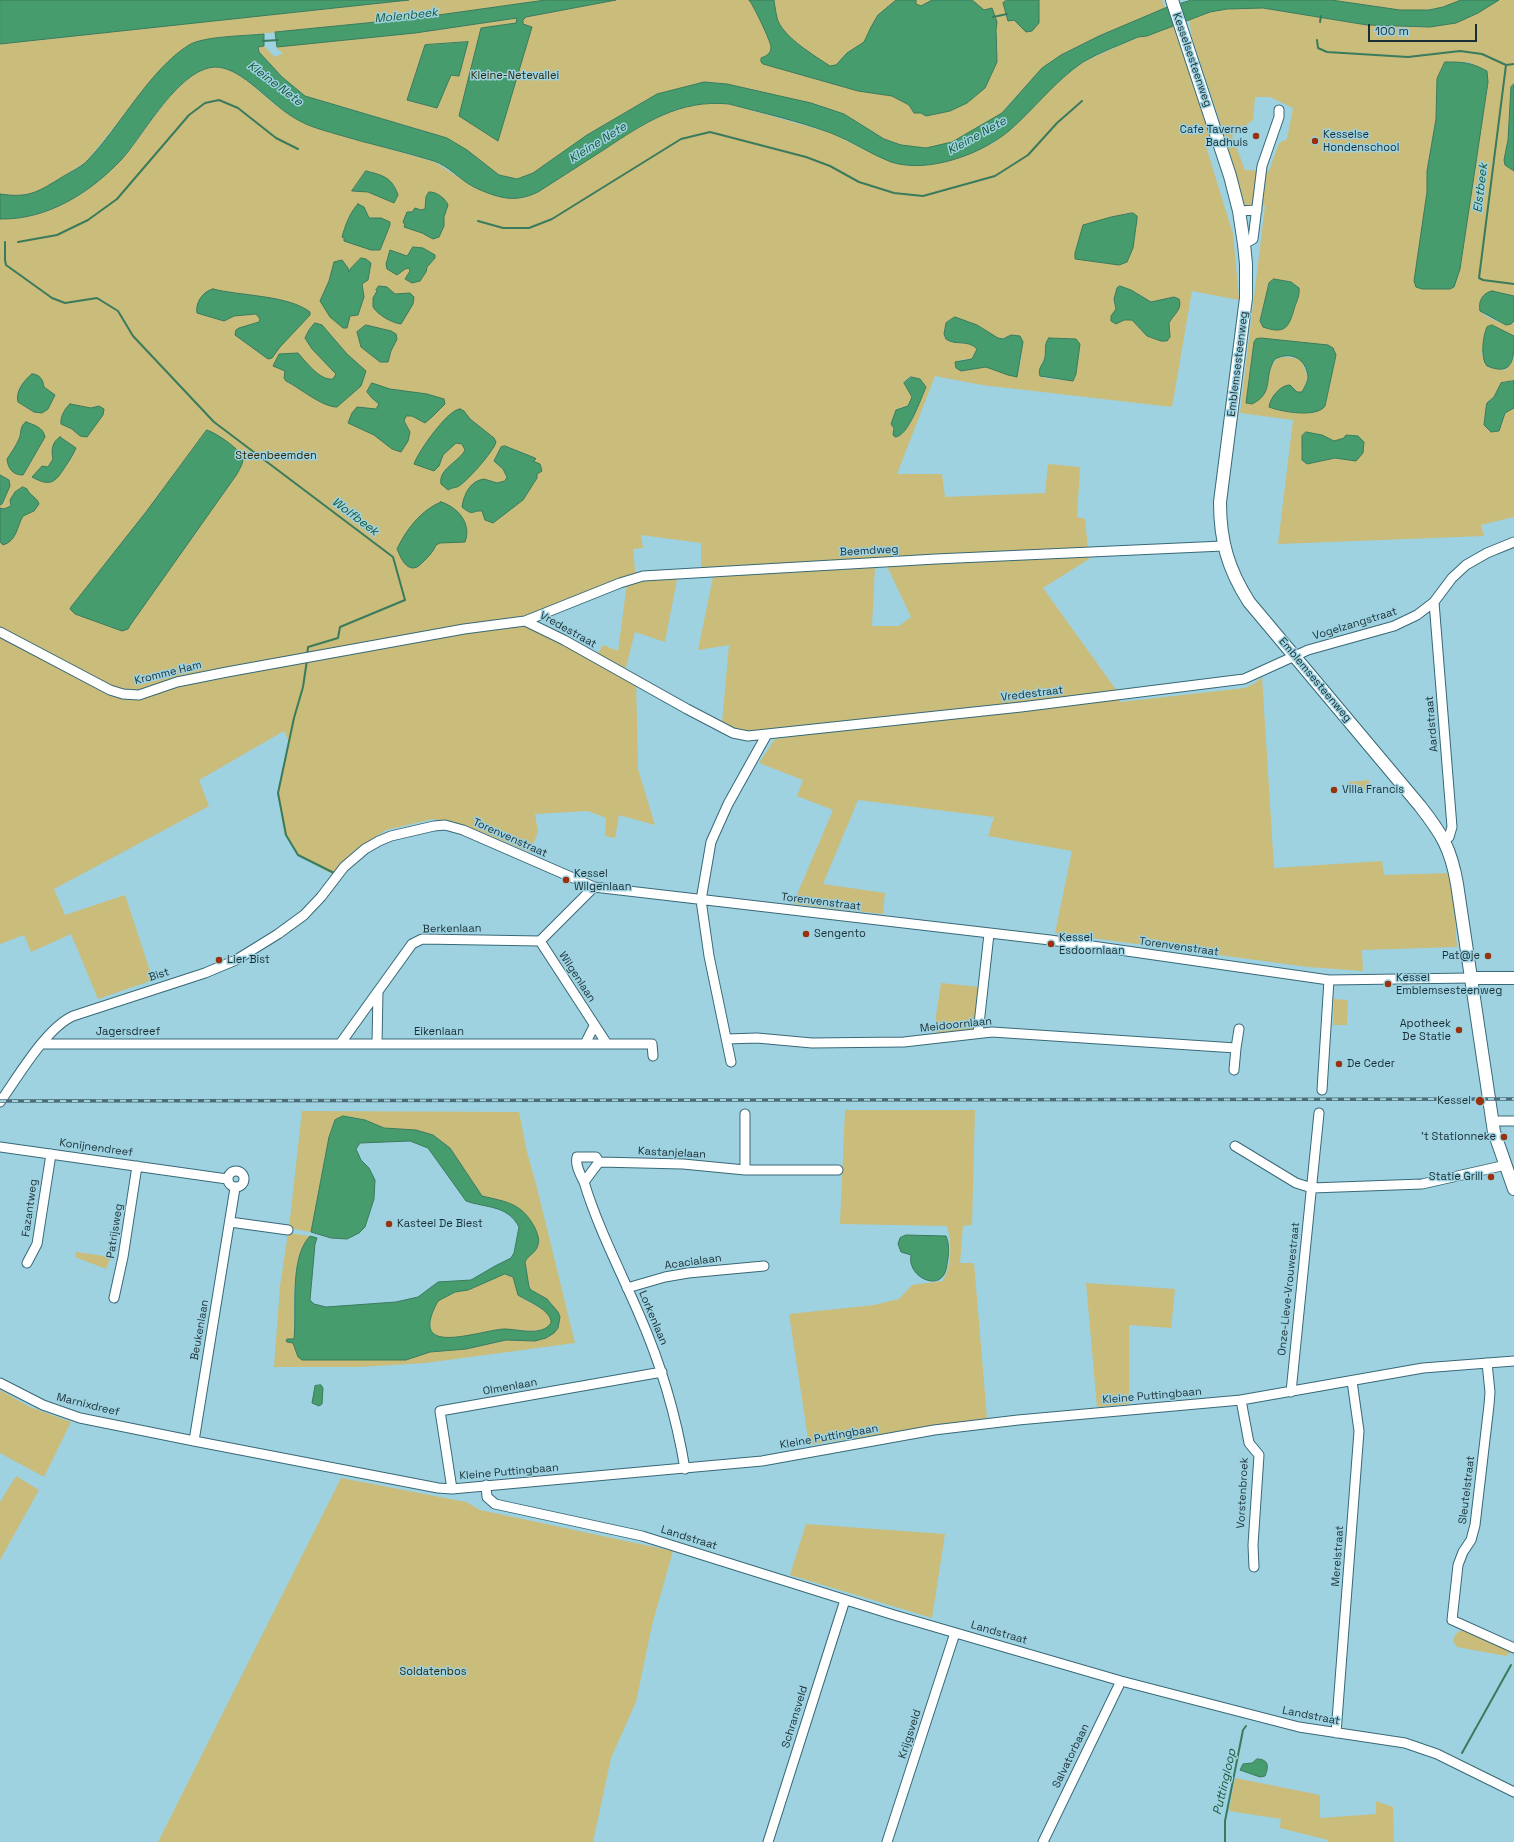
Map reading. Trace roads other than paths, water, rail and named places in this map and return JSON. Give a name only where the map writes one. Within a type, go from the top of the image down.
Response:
[{"type":"street","name":"Kesselsesteenweg","points":[[1172,0],[1220,142]]},
{"type":"street","points":[[1244,244],[1254,239],[1262,166],[1279,110]]},
{"type":"street","name":"Emblemsesteenweg","points":[[1220,142],[1239,211],[1247,275],[1246,298],[1220,502],[1220,530],[1223,546],[1232,573],[1246,596],[1420,806],[1435,825],[1450,853],[1454,867],[1492,1121],[1499,1149],[1514,1189]]},
{"type":"street","points":[[1239,211],[1257,210]]},
{"type":"street","name":"Vogelzangstraat","points":[[1295,656],[1308,650],[1394,626],[1417,615],[1434,602],[1452,578],[1466,565],[1487,553],[1514,542]]},
{"type":"street","name":"Beemdweg","points":[[525,621],[620,583],[643,576],[936,559],[1223,546]]},
{"type":"street","name":"Aardstraat","points":[[1434,602],[1452,827],[1449,837],[1444,841]]},
{"type":"street","name":"Vredestraat","points":[[307,657],[457,630],[525,621],[564,640],[636,681],[733,733],[755,736],[1021,707],[1244,679],[1295,656]]},
{"type":"street","name":"Kromme Ham","points":[[0,632],[110,690],[123,694],[139,695],[178,682],[307,657]]},
{"type":"street","points":[[731,1062],[710,956],[701,900],[711,842],[728,804],[767,734]]},
{"type":"street","points":[[755,736],[757,750]]},
{"type":"street","name":"Torenvenstraat","points":[[337,877],[355,857],[379,841],[413,830],[445,825],[463,830],[594,887],[1050,940],[1329,980],[1470,978]]},
{"type":"street","name":"Bist","points":[[0,1102],[3,1094],[55,1027],[73,1016],[205,973],[236,960],[278,934],[304,915],[321,898],[337,877]]},
{"type":"street","points":[[540,941],[594,887]]},
{"type":"street","points":[[978,1033],[989,934]]},
{"type":"street","name":"Berkenlaan","points":[[340,1044],[412,944],[422,939],[540,941]]},
{"type":"street","name":"Wilgenlaan","points":[[540,941],[607,1044]]},
{"type":"street","points":[[1470,978],[1514,978]]},
{"type":"street","points":[[1322,1090],[1329,980]]},
{"type":"street","points":[[377,1044],[378,991]]},
{"type":"street","points":[[585,1044],[594,1026]]},
{"type":"street","points":[[1234,1070],[1239,1029]]},
{"type":"street","name":"Meidoornlaan","points":[[727,1039],[763,1038],[812,1043],[904,1042],[924,1041],[978,1033],[1011,1033],[1236,1048]]},
{"type":"street","name":"Jagersdreef","points":[[42,1044],[214,1044]]},
{"type":"street","name":"Eikenlaan","points":[[214,1044],[652,1044],[652,1056]]},
{"type":"street","name":"Onze-Lieve-Vrouwestraat","points":[[1291,1392],[1319,1113]]},
{"type":"street","points":[[744,1170],[745,1114]]},
{"type":"street","points":[[1492,1121],[1514,1121]]},
{"type":"street","points":[[1235,1146],[1292,1181],[1312,1188],[1422,1184],[1506,1165]]},
{"type":"street","name":"Konijnendreef","points":[[0,1147],[188,1174]]},
{"type":"street","name":"Fazantweg","points":[[27,1263],[38,1244],[51,1154]]},
{"type":"street","name":"Lorkenlaan","points":[[599,1162],[596,1157],[577,1157],[576,1160],[595,1216],[662,1372],[679,1434],[685,1469]]},
{"type":"street","points":[[584,1182],[599,1162]]},
{"type":"street","name":"Kastanjelaan","points":[[599,1162],[683,1164],[744,1170],[838,1170]]},
{"type":"street","name":"Patrijsweg","points":[[114,1298],[123,1257],[137,1166]]},
{"type":"street","name":"Beukenlaan","points":[[188,1174],[227,1179],[229,1174],[234,1171],[239,1171],[243,1175],[244,1182],[235,1188],[194,1441]]},
{"type":"street","points":[[227,1179],[230,1186],[235,1188]]},
{"type":"street","points":[[230,1222],[288,1230]]},
{"type":"street","name":"Acacialaan","points":[[627,1288],[665,1277],[688,1273],[764,1266]]},
{"type":"street","name":"Kleine Puttingbaan","points":[[150,1432],[438,1488],[452,1489],[762,1461],[934,1430],[1018,1420],[1242,1400],[1430,1367],[1514,1361]]},
{"type":"street","name":"Sleutelstraat","points":[[1487,1363],[1490,1399],[1475,1525],[1471,1540],[1463,1552],[1458,1565],[1452,1620],[1514,1648]]},
{"type":"street","name":"Olmenlaan","points":[[452,1489],[440,1411],[662,1372]]},
{"type":"street","name":"Merelstraat","points":[[1336,1733],[1358,1431],[1352,1381]]},
{"type":"street","name":"Marnixdreef","points":[[0,1383],[61,1412],[150,1432]]},
{"type":"street","name":"Vorstenbroek","points":[[1242,1400],[1249,1443],[1259,1455],[1253,1545],[1254,1567]]},
{"type":"street","name":"Landstraat","points":[[486,1486],[487,1497],[495,1504],[642,1536],[845,1600],[1120,1681],[1299,1727],[1405,1743],[1424,1749],[1514,1792]]},
{"type":"street","name":"Schransveld","points":[[768,1842],[845,1600]]},
{"type":"street","name":"Krijgsveld","points":[[887,1842],[955,1633]]},
{"type":"street","name":"Salvatorbaan","points":[[1043,1842],[1120,1681]]},
{"type":"water","points":[[0,0],[409,0],[0,44]]},
{"type":"water","points":[[546,0],[616,0],[526,17],[523,20],[523,24],[532,27],[498,141],[459,116],[481,28],[516,23],[517,18],[415,33],[277,47],[275,32],[417,18]]},
{"type":"water","points":[[749,0],[774,0],[778,21],[787,34],[794,41],[830,66],[836,65],[847,53],[864,42],[878,15],[896,0],[916,0],[916,4],[921,6],[932,0],[972,0],[984,10],[992,8],[997,22],[997,62],[985,88],[967,103],[950,111],[926,116],[921,113],[914,113],[909,105],[892,96],[858,91],[763,64],[761,62],[761,58],[769,53],[771,47],[762,23]]},
{"type":"water","points":[[1007,0],[1039,0],[1039,23],[1032,31],[1026,32],[1014,20],[1008,21],[1003,3]]},
{"type":"water","name":"Kleine Nete","points":[[1192,0],[1331,0],[1400,10],[1429,10],[1443,7],[1461,0],[1499,0],[1478,13],[1456,23],[1430,27],[1367,25],[1263,8],[1227,9],[1210,12],[1147,36],[1138,37],[1090,58],[1073,69],[1019,122],[998,139],[970,154],[954,160],[938,163],[906,165],[891,162],[839,136],[793,121],[729,104],[711,103],[694,105],[679,109],[648,122],[538,192],[529,196],[515,198],[506,198],[487,193],[469,184],[445,166],[434,161],[348,138],[307,125],[279,107],[242,77],[232,71],[223,68],[208,68],[194,75],[180,86],[153,117],[122,159],[96,183],[67,202],[51,209],[34,215],[0,219],[0,194],[25,195],[38,191],[84,164],[161,68],[189,45],[205,40],[264,34],[264,46],[258,47],[259,52],[282,77],[305,96],[447,138],[467,150],[499,175],[517,179],[533,173],[587,135],[657,94],[704,82],[727,84],[811,103],[844,114],[884,139],[901,145],[926,148],[952,142],[1002,113],[1042,68],[1061,55],[1099,36],[1165,8]]},
{"type":"water","points":[[468,42],[459,76],[451,75],[437,108],[407,100],[425,45]]},
{"type":"water","points":[[1445,62],[1467,63],[1481,68],[1487,71],[1488,82],[1460,269],[1454,287],[1450,289],[1422,289],[1416,287],[1414,281],[1427,192],[1427,171],[1436,119],[1437,79]]},
{"type":"water","points":[[1514,84],[1514,171],[1505,165],[1504,160],[1508,140],[1511,87]]},
{"type":"water","points":[[366,171],[382,176],[393,184],[398,195],[394,203],[368,192],[352,191]]},
{"type":"water","points":[[429,192],[440,196],[448,205],[444,217],[444,226],[439,237],[433,239],[422,233],[404,227],[405,225],[403,222],[407,212],[412,212],[415,208],[421,210],[425,209],[426,197]]},
{"type":"water","points":[[358,204],[364,207],[369,218],[381,218],[390,222],[380,250],[371,250],[344,241],[344,238],[342,237],[350,215]]},
{"type":"water","points":[[1133,213],[1137,216],[1137,219],[1133,248],[1127,262],[1119,265],[1075,259],[1075,253],[1083,225],[1111,217]]},
{"type":"water","points":[[413,247],[423,248],[435,255],[435,258],[427,267],[426,272],[420,281],[412,283],[405,279],[410,271],[409,268],[397,275],[387,269],[386,264],[390,250],[407,256]]},
{"type":"water","points":[[361,258],[366,259],[371,263],[368,280],[362,284],[364,297],[358,315],[350,316],[347,328],[343,328],[330,317],[320,301],[329,281],[334,262],[342,260],[349,272]]},
{"type":"water","points":[[1274,279],[1291,282],[1299,288],[1299,295],[1291,319],[1285,327],[1277,330],[1263,327],[1260,321],[1269,283]]},
{"type":"water","points":[[379,286],[387,287],[395,294],[410,293],[414,297],[413,304],[401,324],[386,318],[378,313],[373,307],[373,298]]},
{"type":"water","points":[[1120,286],[1131,290],[1151,302],[1174,297],[1179,299],[1179,309],[1169,323],[1170,337],[1167,341],[1161,341],[1147,336],[1132,320],[1124,320],[1116,324],[1111,321],[1111,316],[1116,309],[1114,299],[1117,288]]},
{"type":"water","points":[[213,289],[289,302],[301,306],[310,312],[310,315],[280,347],[272,358],[268,359],[235,335],[236,330],[239,328],[259,322],[260,319],[256,314],[234,316],[224,321],[197,313],[197,305],[200,298],[206,292]]},
{"type":"water","points":[[1492,291],[1514,296],[1514,321],[1511,324],[1506,325],[1480,311],[1480,301],[1483,296]]},
{"type":"water","points":[[955,317],[977,325],[998,338],[1003,339],[1011,335],[1020,336],[1023,342],[1017,377],[986,367],[961,371],[956,368],[955,362],[972,359],[977,349],[970,344],[953,342],[946,339],[944,334],[946,323]]},
{"type":"water","points":[[315,323],[322,325],[347,354],[366,371],[361,386],[337,407],[318,401],[286,381],[284,378],[285,371],[273,366],[279,354],[298,353],[318,374],[328,379],[333,379],[336,374],[312,349],[305,338]]},
{"type":"water","points":[[366,325],[391,331],[396,334],[397,339],[391,351],[388,362],[380,362],[361,347],[357,332]]},
{"type":"water","points":[[1492,325],[1514,336],[1513,358],[1511,363],[1503,369],[1496,369],[1487,366],[1483,358],[1484,335],[1487,327]]},
{"type":"water","points":[[1049,338],[1076,339],[1080,344],[1076,374],[1073,381],[1040,376],[1039,371],[1044,359],[1047,340]]},
{"type":"water","points":[[1261,338],[1328,345],[1333,348],[1336,355],[1325,406],[1321,410],[1299,413],[1282,411],[1269,407],[1273,396],[1283,387],[1290,385],[1297,392],[1302,392],[1308,377],[1307,370],[1301,361],[1292,356],[1275,359],[1264,395],[1252,404],[1246,403],[1254,342],[1256,339]]},
{"type":"water","points":[[32,374],[39,376],[44,387],[55,395],[48,409],[42,413],[34,412],[18,402],[17,398],[21,386]]},
{"type":"water","points":[[911,377],[920,379],[926,387],[905,431],[895,437],[893,435],[894,428],[891,424],[896,410],[908,406],[912,397],[904,383]]},
{"type":"water","points":[[1514,381],[1514,408],[1505,413],[1499,431],[1491,432],[1484,425],[1487,403],[1494,397],[1501,383]]},
{"type":"water","points":[[372,383],[390,389],[427,394],[444,399],[445,404],[425,423],[412,416],[406,416],[404,421],[410,432],[408,441],[401,452],[392,449],[374,435],[348,423],[352,413],[357,407],[376,409],[379,404],[367,392]]},
{"type":"water","points":[[70,404],[91,408],[99,406],[104,409],[103,415],[87,437],[80,436],[72,429],[61,424],[63,413]]},
{"type":"water","points":[[460,409],[494,438],[496,442],[485,459],[461,485],[448,490],[441,484],[441,479],[446,470],[465,450],[462,444],[456,443],[443,455],[439,466],[434,471],[414,464],[427,441],[441,423],[448,416]]},
{"type":"water","points":[[26,422],[35,425],[42,431],[45,437],[23,475],[19,475],[12,471],[7,459],[18,442],[22,428]]},
{"type":"water","points":[[207,430],[222,438],[242,455],[242,465],[128,629],[122,631],[75,614],[70,609],[71,607],[146,512]]},
{"type":"water","points":[[1306,432],[1322,435],[1334,441],[1344,438],[1346,435],[1358,436],[1364,442],[1363,453],[1356,461],[1335,458],[1307,464],[1302,460],[1302,436]]},
{"type":"water","points":[[60,437],[76,448],[58,477],[52,482],[43,482],[32,477],[42,466],[48,467],[53,459],[52,449],[54,444]]},
{"type":"water","points":[[505,446],[535,458],[536,459],[533,461],[540,464],[542,471],[537,474],[537,478],[523,500],[493,523],[485,520],[482,511],[469,512],[462,507],[464,497],[468,489],[475,482],[484,479],[497,483],[505,481],[507,477],[503,469],[494,461],[501,447]]},
{"type":"water","points":[[0,475],[9,480],[10,486],[2,504],[0,505]]},
{"type":"water","points":[[23,487],[27,489],[39,504],[34,511],[23,516],[14,537],[8,543],[3,545],[0,542],[0,508],[4,509],[11,506],[10,500],[15,492]]},
{"type":"water","points":[[441,502],[453,508],[462,517],[467,529],[465,542],[440,543],[436,545],[431,554],[419,566],[413,568],[410,567],[404,562],[397,549],[415,521],[427,510]]},
{"type":"water","points":[[343,1116],[365,1120],[384,1128],[416,1130],[433,1135],[450,1148],[482,1196],[506,1202],[519,1208],[525,1213],[535,1228],[539,1241],[536,1250],[525,1262],[529,1287],[531,1290],[547,1299],[558,1312],[560,1317],[558,1328],[554,1333],[546,1338],[535,1341],[506,1340],[466,1349],[430,1352],[406,1360],[302,1360],[298,1357],[293,1343],[286,1341],[287,1339],[294,1339],[296,1270],[303,1246],[310,1236],[317,1238],[315,1244],[310,1300],[314,1304],[326,1307],[396,1302],[418,1297],[438,1282],[471,1280],[511,1258],[514,1253],[519,1227],[509,1215],[503,1211],[466,1201],[428,1148],[410,1141],[360,1143],[356,1149],[361,1160],[369,1168],[375,1180],[374,1199],[365,1227],[359,1233],[347,1239],[331,1238],[311,1232],[329,1137],[335,1120]],"holes":[[[505,1274],[513,1277],[518,1295],[538,1306],[548,1314],[551,1323],[547,1327],[536,1331],[504,1329],[448,1338],[437,1336],[431,1330],[430,1319],[438,1301],[455,1292],[468,1290]]]},
{"type":"water","points":[[906,1235],[946,1236],[948,1241],[947,1265],[943,1276],[939,1280],[934,1281],[922,1278],[913,1269],[911,1255],[901,1252],[898,1244],[900,1238]]},
{"type":"water","points":[[321,1385],[323,1388],[322,1404],[319,1406],[312,1403],[315,1386]]},
{"type":"water","points":[[1257,1759],[1264,1760],[1267,1764],[1265,1776],[1260,1777],[1240,1770],[1243,1764],[1252,1763]]},
{"type":"waterway","name":"Molenbeek","points":[[993,17],[1007,14]]},
{"type":"waterway","points":[[1320,22],[1321,16]]},
{"type":"waterway","name":"Molenbeek","points":[[263,41],[278,40]]},
{"type":"waterway","points":[[1317,40],[1318,48],[1327,52],[1408,57],[1460,51],[1482,54],[1506,65],[1514,64]]},
{"type":"waterway","name":"Elstbeek","points":[[1506,65],[1479,278],[1483,280],[1514,284]]},
{"type":"waterway","points":[[18,242],[57,235],[88,220],[117,199],[189,115],[205,103],[219,100],[238,108],[276,138],[298,149]]},
{"type":"waterway","points":[[478,221],[503,228],[529,228],[552,219],[681,139],[710,132],[806,157],[830,166],[859,182],[894,193],[923,196],[995,176],[1028,155],[1057,123],[1082,101]]},
{"type":"waterway","name":"Wolfbeek","points":[[5,242],[6,265],[52,298],[65,303],[97,298],[118,311],[133,336],[214,422],[393,557],[405,600],[340,627],[338,638],[308,647],[307,656]]},
{"type":"waterway","name":"Wolfbeek","points":[[307,660],[303,687],[294,718],[278,793],[286,835],[298,855],[334,873]]},
{"type":"waterway","name":"Puttingloop","points":[[1462,1753],[1511,1665]]},
{"type":"waterway","name":"Puttingloop","points":[[1225,1842],[1225,1821],[1243,1730],[1246,1726]]},
{"type":"railway","points":[[0,1101],[1514,1099]]},
{"type":"place","name":"Cafe Taverne Badhuis","points":[[1256,136]]},
{"type":"place","name":"Kesselse Hondenschool","points":[[1315,141]]},
{"type":"place","name":"Villa Francis","points":[[1334,790]]},
{"type":"place","name":"Kessel Wilgenlaan","points":[[566,880]]},
{"type":"place","name":"Sengento","points":[[806,934]]},
{"type":"place","name":"Kessel Esdoornlaan","points":[[1051,944]]},
{"type":"place","name":"Pat@je","points":[[1488,956]]},
{"type":"place","name":"Lier Bist","points":[[219,960]]},
{"type":"place","name":"Kessel Emblemsesteenweg","points":[[1388,984]]},
{"type":"place","name":"Apotheek De Statie","points":[[1459,1030]]},
{"type":"place","name":"De Ceder","points":[[1339,1064]]},
{"type":"place","name":"Kessel","points":[[1480,1101]]},
{"type":"place","name":"'t Stationneke","points":[[1504,1137]]},
{"type":"place","name":"Statie Grill","points":[[1491,1177]]},
{"type":"place","name":"Kasteel De Biest","points":[[389,1224]]},
{"type":"park label","name":"Kleine-Netevallei","points":[[515,76]]},
{"type":"park label","name":"Steenbeemden","points":[[276,456]]},
{"type":"park label","name":"Soldatenbos","points":[[433,1672]]}]
